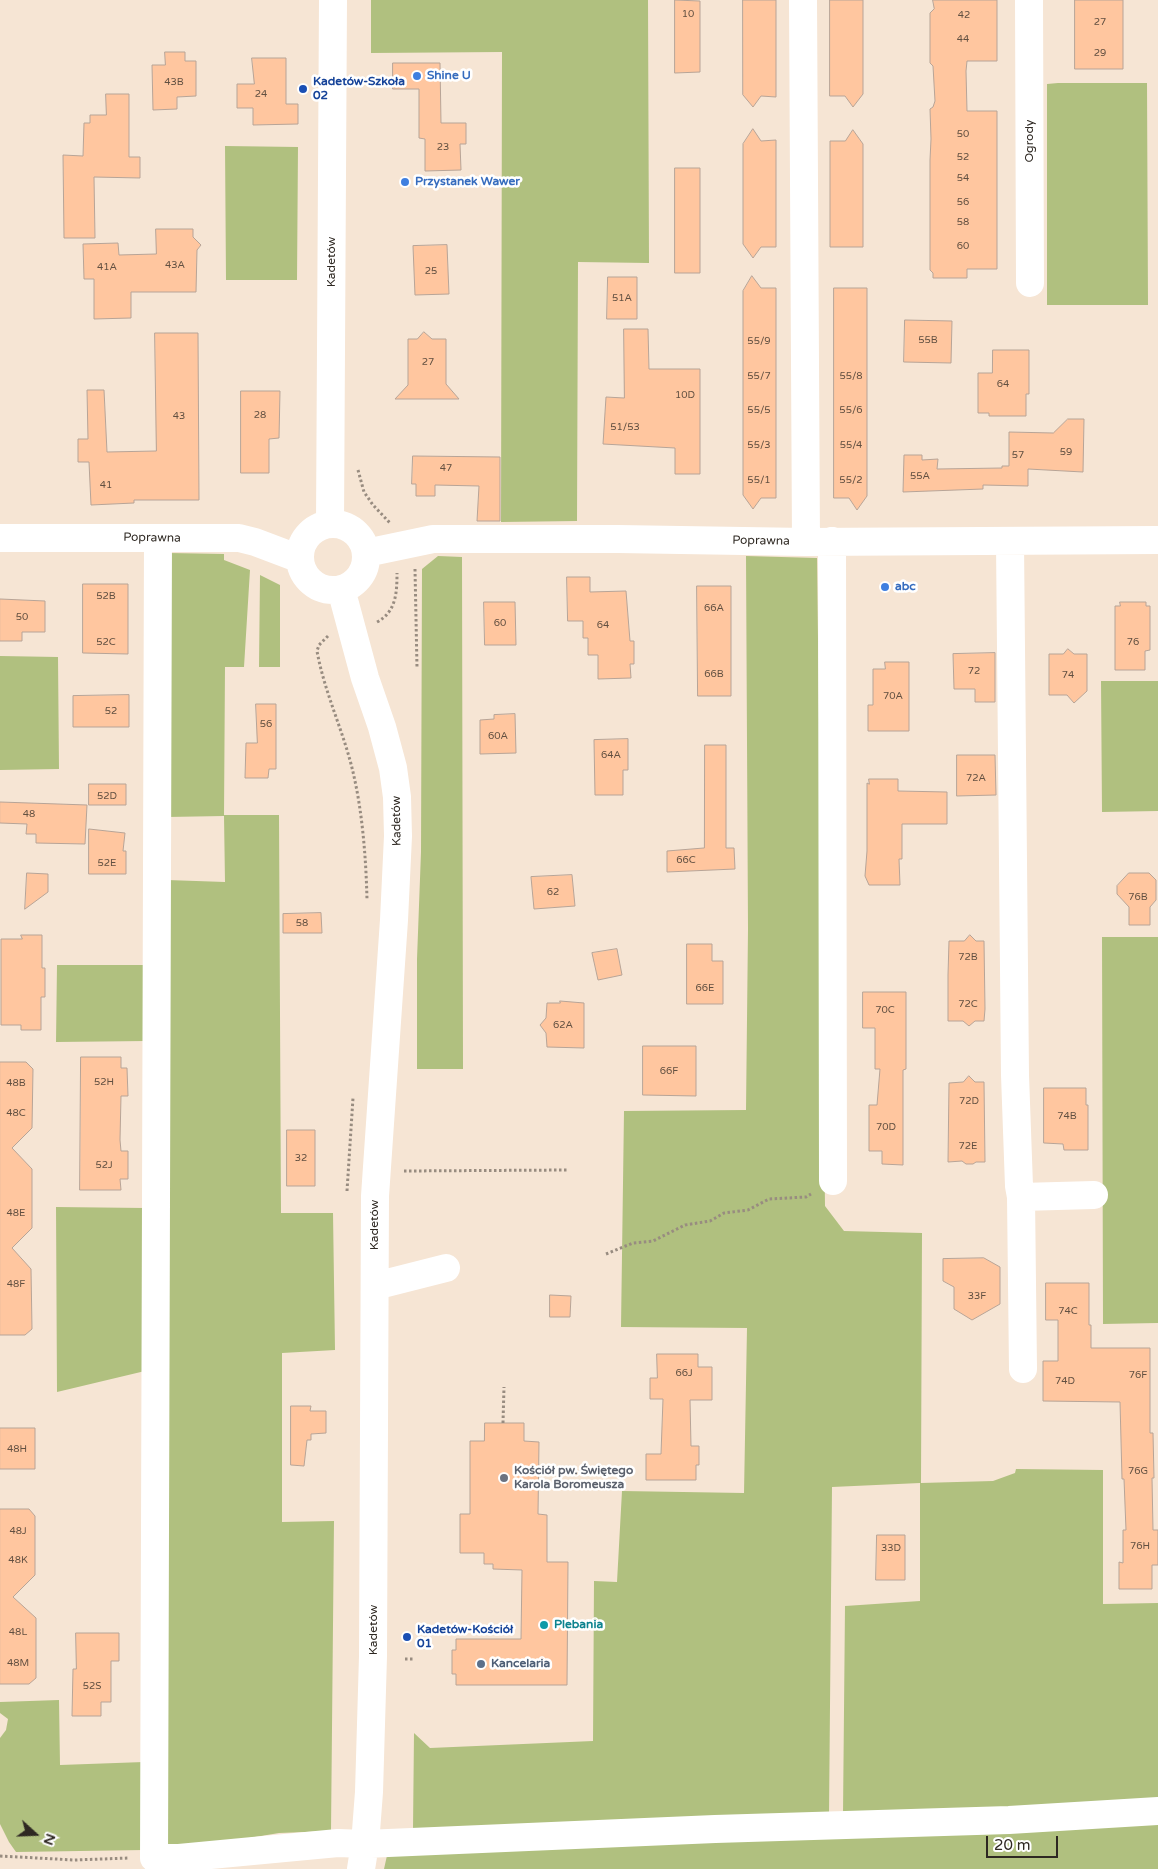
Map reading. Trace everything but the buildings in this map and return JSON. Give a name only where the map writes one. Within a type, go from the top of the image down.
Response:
[{"type":"street","name":"Kadetów","points":[[330,524],[333,0]]},
{"type":"street","points":[[803,0],[819,542],[833,1181]]},
{"type":"street","name":"Ogrody","points":[[1029,0],[1030,283]]},
{"type":"street","points":[[330,524],[340,524],[350,528],[364,543],[366,553],[363,572],[350,586],[342,589],[330,590],[319,587],[309,580],[303,570],[300,559],[302,546],[308,535],[318,528],[330,524]]},
{"type":"street","name":"Poprawna","points":[[0,538],[239,538],[256,542],[300,559]]},
{"type":"street","points":[[158,538],[154,1858],[179,1858],[338,1843],[363,1857],[715,1829],[1009,1820],[1158,1811]]},
{"type":"street","name":"Poprawna","points":[[366,553],[395,557],[433,539],[819,542],[1158,540]]},
{"type":"street","points":[[1010,542],[1015,1075],[1021,1197],[1022,1369]]},
{"type":"street","name":"Kadetów","points":[[342,589],[364,678],[382,727],[393,768],[397,797],[398,836],[375,1196],[374,1656],[369,1792],[363,1857]]},
{"type":"street","points":[[1021,1197],[1094,1195]]},
{"type":"street","points":[[375,1286],[446,1268]]},
{"type":"path","points":[[367,901],[366,864],[352,764],[334,712],[318,656],[319,644],[326,637],[374,623],[382,619],[395,603],[397,589],[390,522]]},
{"type":"path","points":[[395,557],[414,564],[417,668]]},
{"type":"path","points":[[347,1178],[354,1089]]},
{"type":"path","points":[[404,1171],[567,1170]]},
{"type":"path","points":[[606,1254],[633,1243],[653,1241],[685,1226],[710,1221],[724,1213],[748,1210],[769,1199],[806,1197],[833,1181]]},
{"type":"path","points":[[503,1423],[504,1387]]},
{"type":"path","points":[[405,1659],[415,1659]]},
{"type":"path","points":[[0,1856],[74,1860],[154,1858]]},
{"type":"green space","points":[[371,0],[648,0],[649,263],[578,262],[577,521],[501,522],[502,52],[371,53]]},
{"type":"green space","points":[[1147,83],[1148,305],[1047,305],[1047,84]]},
{"type":"green space","points":[[225,146],[298,147],[297,280],[226,280]]},
{"type":"green space","points":[[169,553],[224,554],[224,560],[250,570],[244,667],[225,667],[224,815],[279,815],[281,1213],[333,1213],[335,1350],[282,1353],[282,1522],[334,1521],[331,1831],[279,1833],[165,1852],[167,880],[225,882],[224,816],[167,817]]},
{"type":"green space","points":[[438,556],[462,557],[463,1069],[417,1069],[417,959],[421,852],[422,569]]},
{"type":"green space","points":[[746,556],[817,558],[825,1206],[844,1231],[922,1233],[921,1483],[993,1481],[1015,1473],[1016,1469],[1103,1470],[1103,1604],[1158,1603],[1158,1801],[843,1814],[845,1606],[920,1601],[920,1483],[832,1487],[829,1815],[413,1829],[414,1733],[430,1748],[593,1741],[594,1581],[617,1582],[622,1491],[744,1493],[747,1328],[621,1327],[624,1111],[746,1110],[748,929]]},
{"type":"green space","points":[[260,575],[280,585],[280,667],[259,667]]},
{"type":"green space","points":[[0,656],[58,657],[59,769],[0,770]]},
{"type":"green space","points":[[1101,681],[1158,681],[1158,811],[1102,812]]},
{"type":"green space","points":[[1102,937],[1158,937],[1158,1323],[1103,1324]]},
{"type":"green space","points":[[57,965],[146,965],[146,1041],[56,1042]]},
{"type":"green space","points":[[56,1207],[145,1208],[145,1371],[57,1392]]},
{"type":"green space","points":[[59,1700],[60,1765],[144,1762],[144,1850],[16,1852],[9,1842],[0,1824],[0,1738],[6,1730],[8,1719],[0,1713],[0,1702]]},
{"type":"green space","points":[[1158,1819],[1158,1869],[384,1869],[388,1851]]},
{"type":"place","name":"Shine U","points":[[417,76]]},
{"type":"place","name":"Kadetów-Szkoła 02","points":[[303,89]]},
{"type":"place","name":"Przystanek Wawer","points":[[405,182]]},
{"type":"place","name":"abc","points":[[885,587]]},
{"type":"place","name":"Kościół pw. Świętego Karola Boromeusza","points":[[504,1478]]},
{"type":"place","name":"Plebania","points":[[544,1625]]},
{"type":"place","name":"Kadetów-Kościół 01","points":[[407,1637]]},
{"type":"place","name":"Kancelaria","points":[[481,1664]]}]
